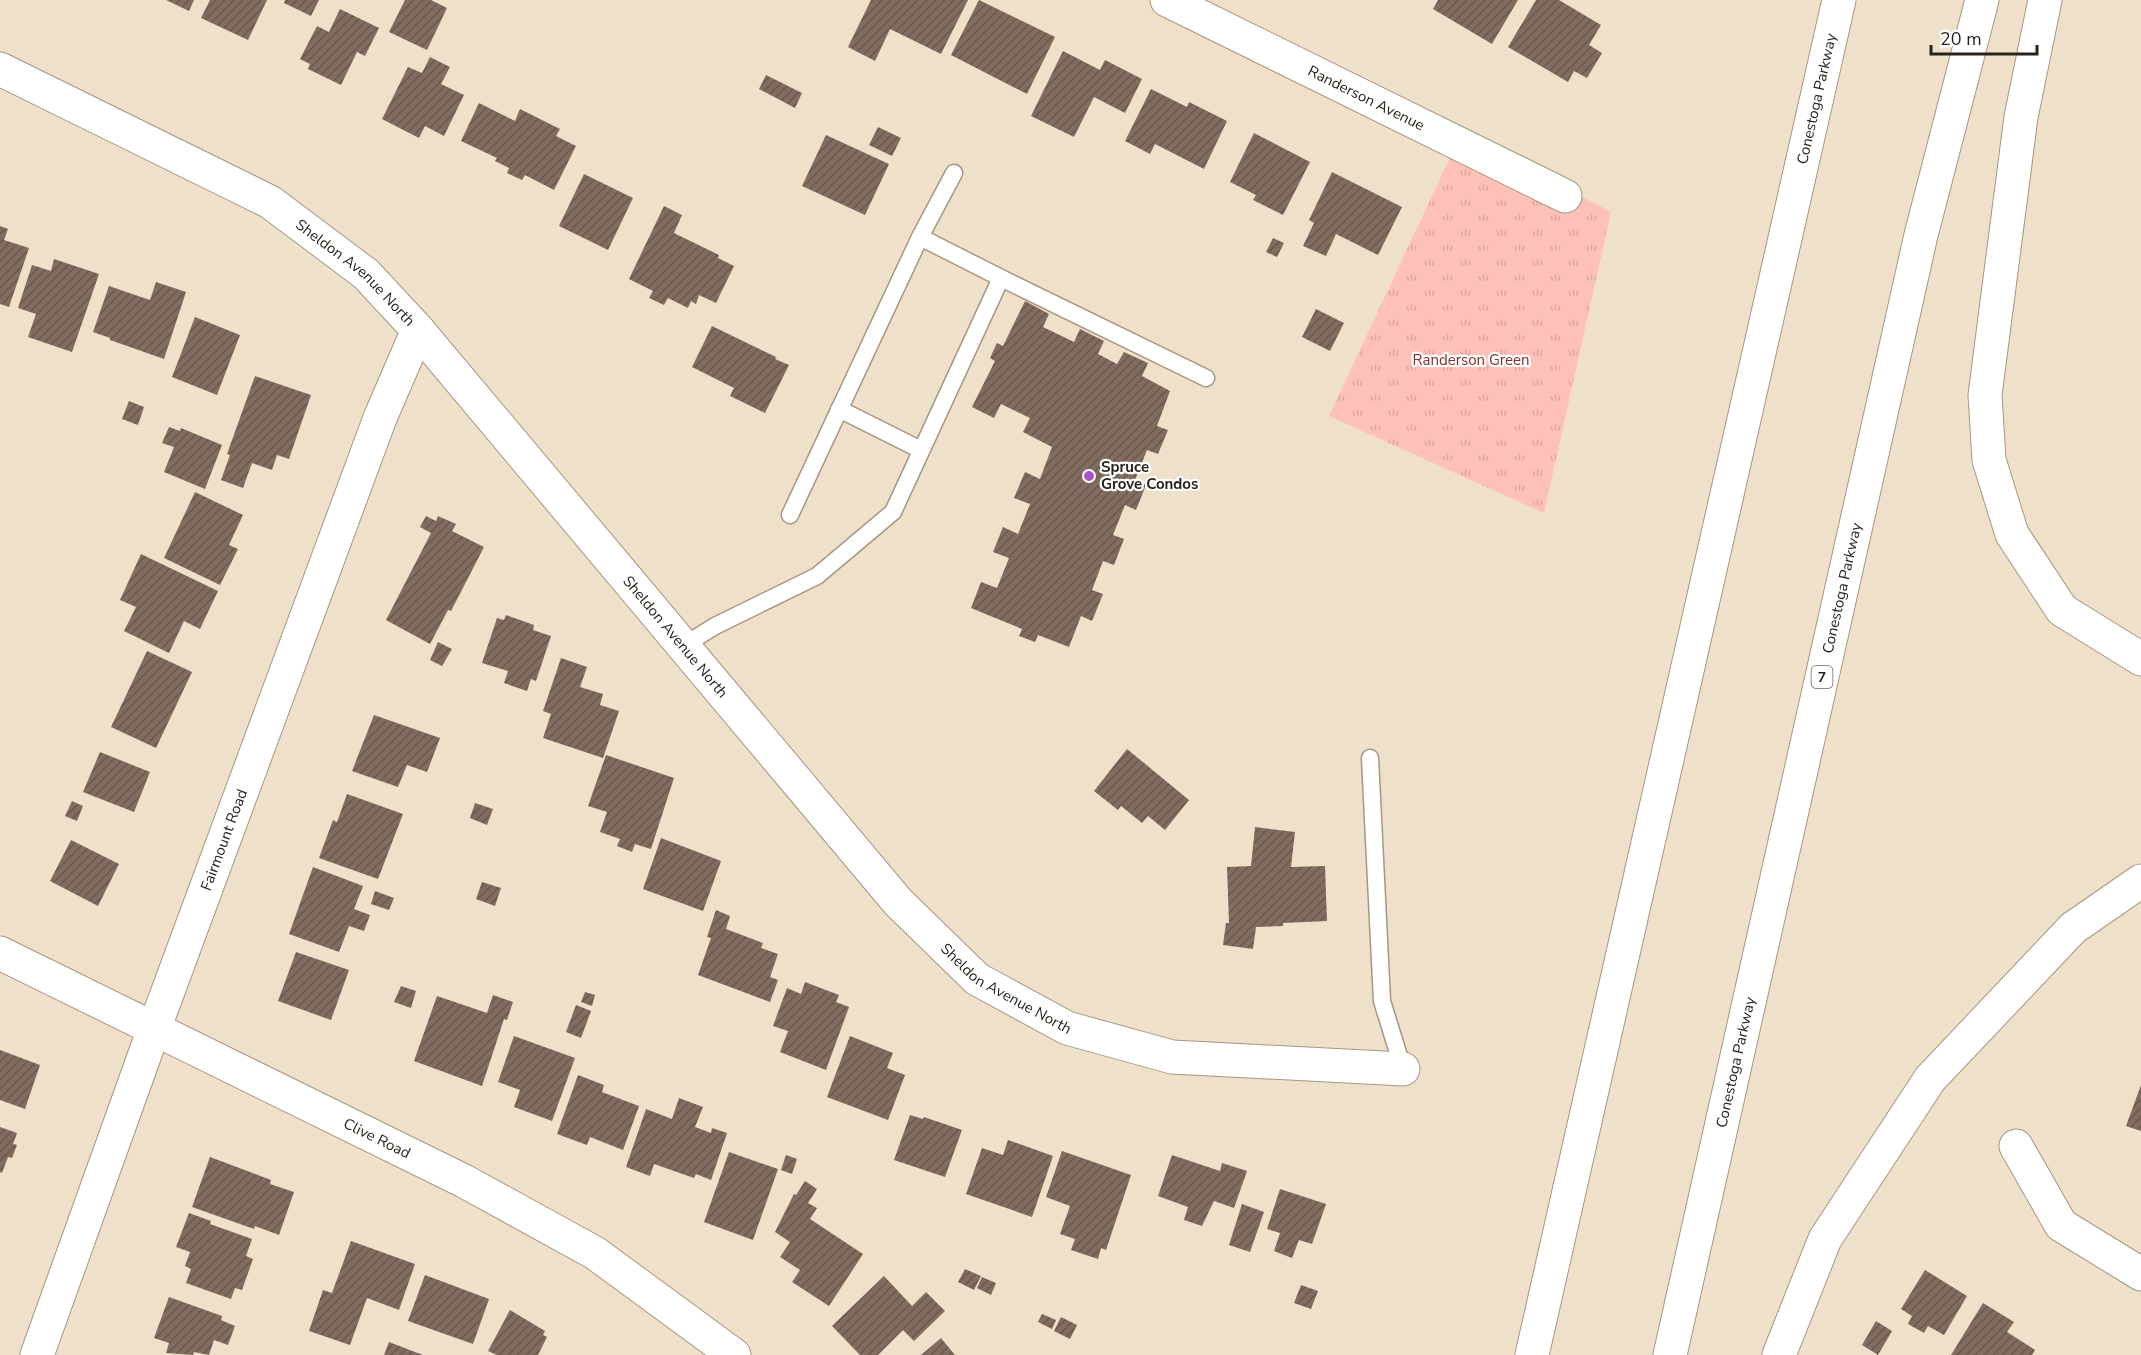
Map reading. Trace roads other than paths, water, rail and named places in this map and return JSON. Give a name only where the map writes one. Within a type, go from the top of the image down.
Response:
[{"type":"main road","name":"Randerson Avenue","points":[[1167,0],[1565,196]]},
{"type":"main road","name":"Conestoga Parkway","points":[[1532,1355],[1839,0]]},
{"type":"main road","name":"Conestoga Parkway","points":[[1670,1355],[1918,247],[1982,0]]},
{"type":"main road","points":[[2045,0],[2020,117],[1985,395],[1989,460],[2012,534],[2062,610],[2141,659]]},
{"type":"main road","name":"Sheldon Avenue North","points":[[0,69],[270,202],[366,274],[418,330],[898,902],[976,979],[1067,1028],[1172,1057],[1403,1069]]},
{"type":"main road","name":"Fairmount Road","points":[[37,1355],[154,1029],[375,430],[418,330]]},
{"type":"main road","points":[[1779,1355],[1825,1239],[1930,1079],[2073,928],[2141,881]]},
{"type":"main road","name":"Clive Road","points":[[0,953],[464,1181],[595,1253],[734,1355]]},
{"type":"main road","points":[[2016,1146],[2061,1225],[2141,1274]]},
{"type":"lane","points":[[790,515],[920,237],[954,173]]},
{"type":"lane","points":[[920,237],[1206,378]]},
{"type":"lane","points":[[682,646],[715,626],[817,576],[893,512],[1000,278]]},
{"type":"lane","points":[[839,409],[921,450]]},
{"type":"lane","points":[[1370,758],[1382,1001],[1403,1069]]},
{"type":"place","name":"Spruce Grove Condos","points":[[1089,476]]},
{"type":"park label","name":"Randerson Green","points":[[1471,360]]}]
